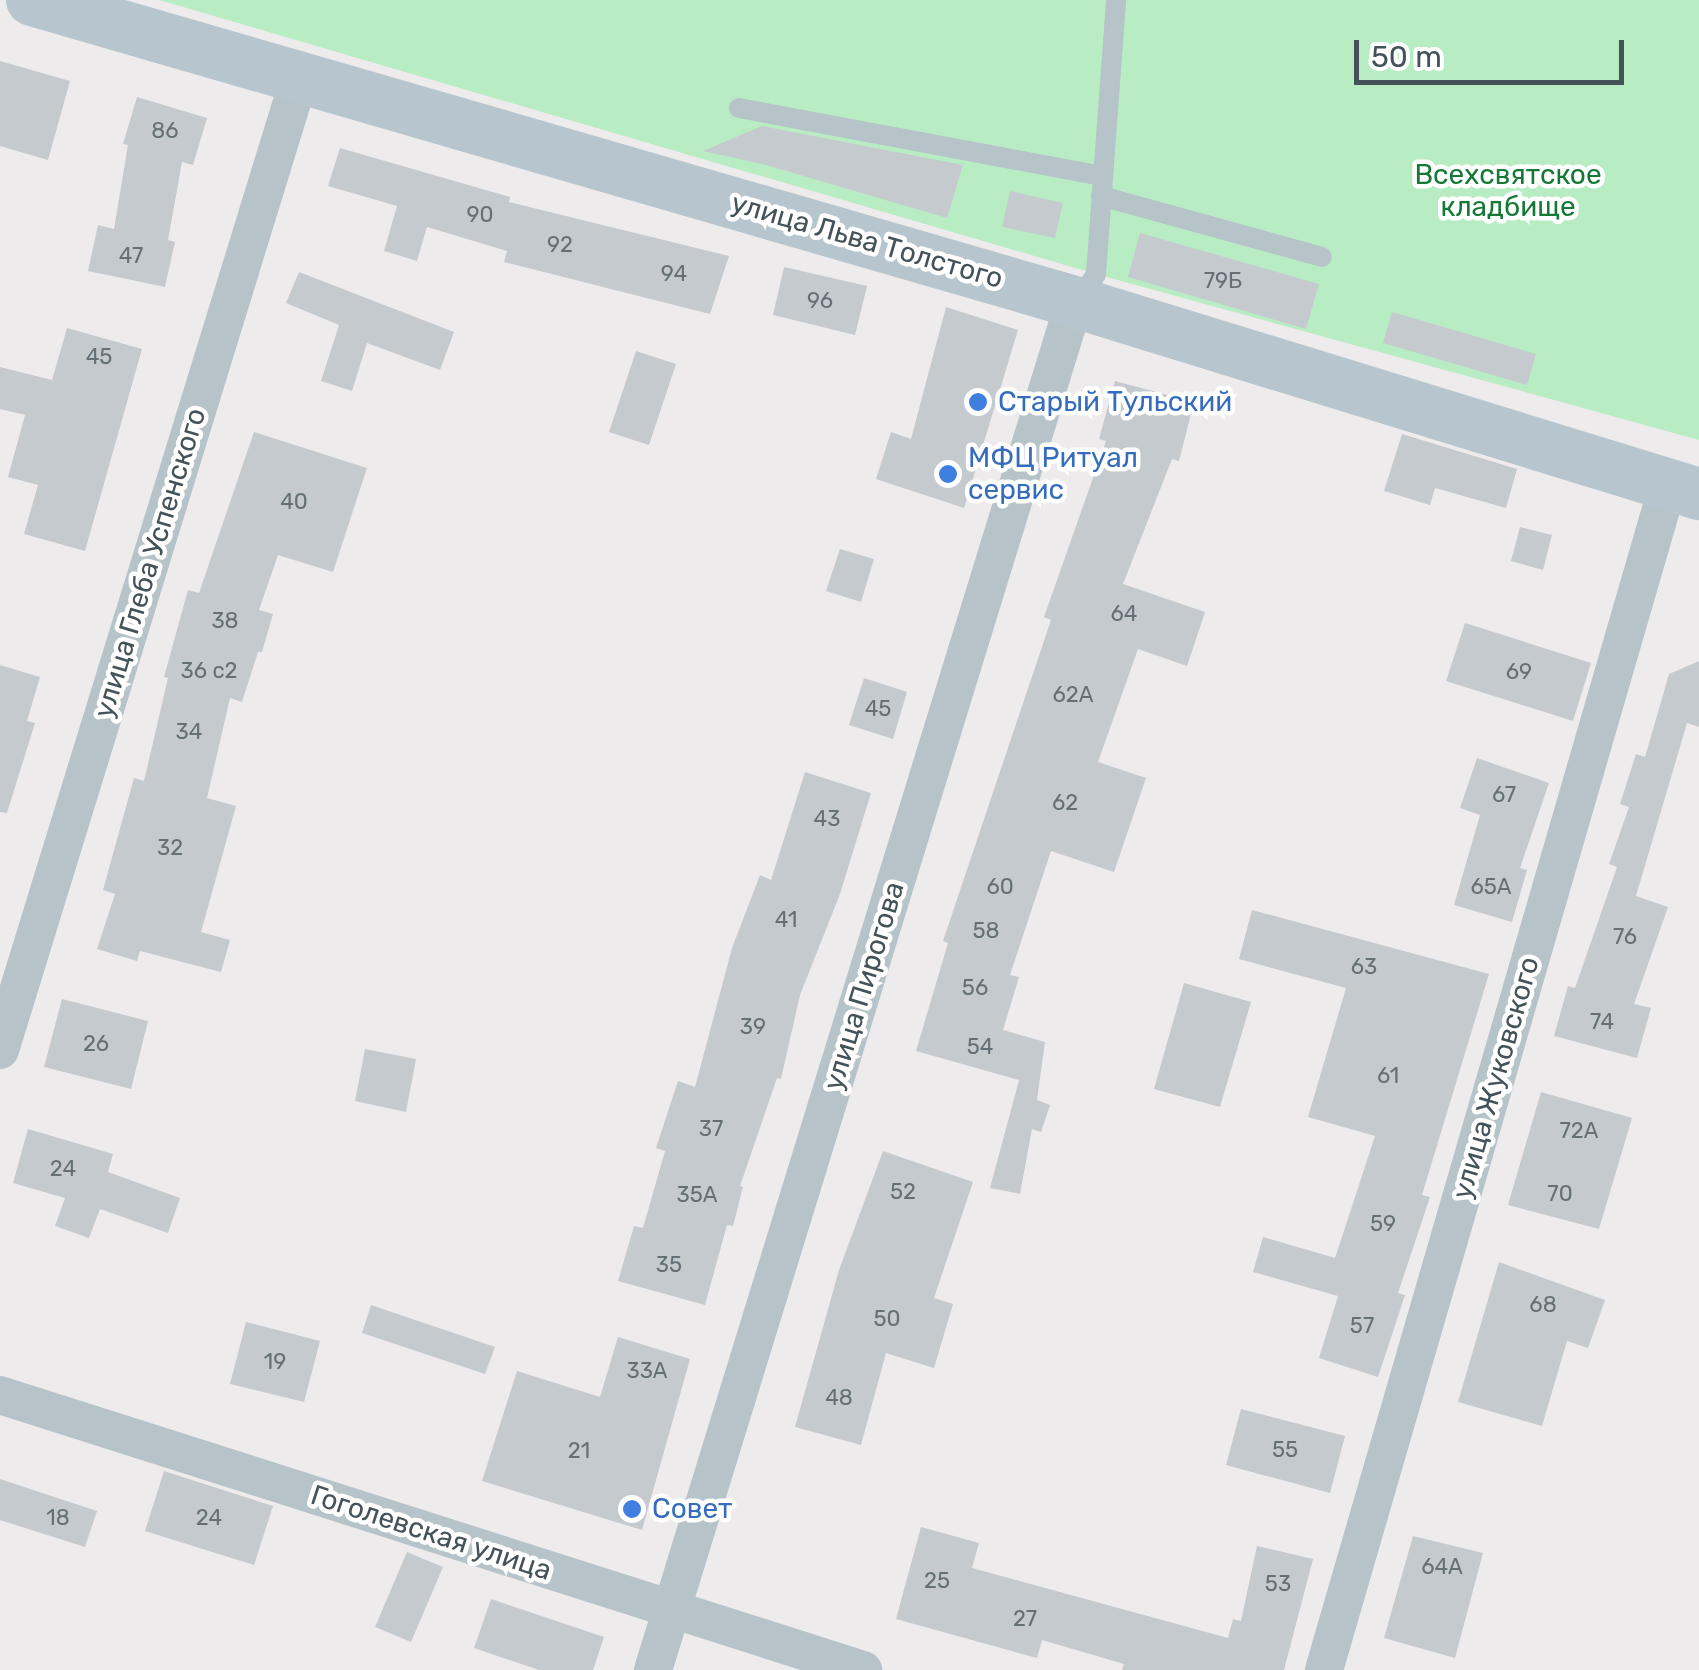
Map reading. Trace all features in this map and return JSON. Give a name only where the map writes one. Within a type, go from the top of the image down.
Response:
[{"type":"street","name":"улица Льва Толстого","points":[[32,0],[1078,303],[1683,490]]},
{"type":"street","name":"улица Глеба Успенского","points":[[0,1050],[300,76]]},
{"type":"street","name":"улица Пирогова","points":[[653,1670],[1078,303]]},
{"type":"street","name":"улица Жуковского","points":[[1324,1670],[1683,490]]},
{"type":"street","name":"Гоголевская улица","points":[[0,1396],[863,1670]]},
{"type":"lane","points":[[1078,303],[1096,274],[1116,0]]},
{"type":"lane","points":[[739,108],[1102,186],[1322,257]]},
{"type":"green space","name":"Всехсвятское кладбище","points":[[159,0],[1699,0],[1699,440],[1096,274]]},
{"type":"building","points":[[0,61],[70,81],[48,160],[0,146]]},
{"type":"building","points":[[137,97],[207,118],[193,165],[182,162],[168,240],[175,242],[165,287],[88,271],[98,225],[114,229],[128,145],[123,144]]},
{"type":"building","points":[[762,126],[963,165],[947,218],[766,165],[703,151]]},
{"type":"building","points":[[340,148],[510,197],[509,202],[729,256],[710,314],[504,262],[507,251],[427,227],[417,261],[384,251],[397,206],[328,186]]},
{"type":"building","points":[[1010,191],[1063,203],[1055,238],[1002,227]]},
{"type":"building","points":[[1140,233],[1319,284],[1306,329],[1128,277]]},
{"type":"building","points":[[784,267],[867,286],[855,335],[773,315]]},
{"type":"building","points":[[299,272],[454,332],[440,370],[367,343],[352,391],[321,381],[339,325],[286,303]]},
{"type":"building","points":[[946,307],[1018,330],[964,508],[876,479],[891,432],[911,439]]},
{"type":"building","points":[[1392,312],[1536,354],[1527,385],[1383,343]]},
{"type":"building","points":[[67,328],[142,349],[85,551],[24,534],[38,485],[8,477],[25,415],[0,409],[0,367],[52,380]]},
{"type":"building","points":[[636,351],[676,364],[649,445],[609,432]]},
{"type":"building","points":[[1115,381],[1194,402],[1179,461],[1172,459],[1123,584],[1205,612],[1187,666],[1138,649],[1098,762],[1146,778],[1114,872],[1051,851],[1010,975],[1019,977],[1003,1030],[1045,1042],[1037,1100],[1050,1105],[1041,1132],[1032,1129],[1020,1194],[990,1188],[1019,1080],[916,1051],[948,943],[943,941],[1051,620],[1044,617],[1106,441],[1099,439]]},
{"type":"building","points":[[254,432],[367,468],[333,572],[278,555],[259,610],[273,614],[262,652],[258,652],[242,702],[230,698],[207,798],[236,806],[201,932],[230,940],[221,972],[140,951],[137,961],[97,949],[115,894],[103,890],[134,778],[144,781],[168,678],[164,677],[188,590],[199,593]]},
{"type":"building","points":[[1402,434],[1517,469],[1506,508],[1435,488],[1430,505],[1384,491]]},
{"type":"building","points":[[1520,527],[1552,535],[1543,570],[1511,561]]},
{"type":"building","points":[[840,549],[874,559],[861,602],[826,591]]},
{"type":"building","points":[[1465,623],[1591,663],[1573,721],[1446,681]]},
{"type":"building","points":[[1699,661],[1699,727],[1687,723],[1636,896],[1668,907],[1634,1004],[1651,1008],[1637,1058],[1554,1036],[1568,986],[1575,988],[1617,867],[1609,864],[1629,807],[1620,804],[1636,754],[1645,757],[1669,674]]},
{"type":"building","points":[[0,665],[40,677],[27,721],[35,723],[7,813],[0,812]]},
{"type":"building","points":[[864,678],[907,692],[893,739],[849,725]]},
{"type":"building","points":[[1477,758],[1549,783],[1520,868],[1527,870],[1512,922],[1454,905],[1480,815],[1460,808]]},
{"type":"building","points":[[805,772],[871,793],[840,894],[800,995],[781,1079],[777,1078],[740,1186],[743,1187],[733,1226],[727,1225],[705,1305],[618,1281],[634,1226],[643,1228],[665,1151],[656,1148],[678,1081],[695,1087],[732,948],[760,875],[771,880]]},
{"type":"building","points":[[1252,910],[1489,974],[1422,1195],[1430,1197],[1398,1293],[1405,1295],[1378,1377],[1319,1358],[1338,1296],[1253,1272],[1263,1237],[1335,1258],[1375,1136],[1308,1117],[1346,988],[1239,959]]},
{"type":"building","points":[[1184,983],[1251,1002],[1220,1107],[1154,1089]]},
{"type":"building","points":[[62,999],[148,1021],[131,1089],[44,1067]]},
{"type":"building","points":[[365,1049],[416,1059],[406,1112],[355,1101]]},
{"type":"building","points":[[1541,1092],[1632,1118],[1599,1229],[1508,1205]]},
{"type":"building","points":[[28,1129],[113,1154],[108,1172],[180,1198],[168,1233],[100,1209],[89,1238],[55,1226],[65,1198],[13,1183]]},
{"type":"building","points":[[883,1151],[973,1182],[934,1298],[953,1304],[934,1368],[886,1353],[861,1445],[795,1427],[839,1270]]},
{"type":"building","points":[[1499,1262],[1605,1300],[1588,1348],[1567,1341],[1542,1426],[1458,1402]]},
{"type":"building","points":[[371,1305],[495,1347],[485,1374],[362,1333]]},
{"type":"building","points":[[246,1322],[320,1341],[304,1402],[230,1384]]},
{"type":"building","points":[[618,1337],[690,1359],[642,1530],[482,1481],[517,1371],[600,1397]]},
{"type":"building","points":[[1241,1409],[1345,1436],[1330,1493],[1226,1465]]},
{"type":"building","points":[[164,1471],[273,1506],[254,1565],[145,1531]]},
{"type":"building","points":[[0,1479],[97,1511],[85,1547],[0,1520]]},
{"type":"building","points":[[921,1527],[979,1543],[972,1568],[1228,1638],[1233,1619],[1241,1621],[1257,1546],[1313,1559],[1284,1670],[1122,1670],[1124,1664],[1042,1640],[1037,1658],[896,1619]]},
{"type":"building","points":[[1413,1536],[1483,1553],[1455,1658],[1384,1638]]},
{"type":"building","points":[[407,1552],[443,1567],[411,1642],[375,1627]]},
{"type":"building","points":[[491,1599],[604,1637],[593,1670],[539,1670],[474,1648]]},
{"type":"place","name":"Старый Тульский","points":[[978,402]]},
{"type":"place","name":"МФЦ Ритуал cервис","points":[[948,474]]},
{"type":"place","name":"Совет","points":[[632,1509]]}]
